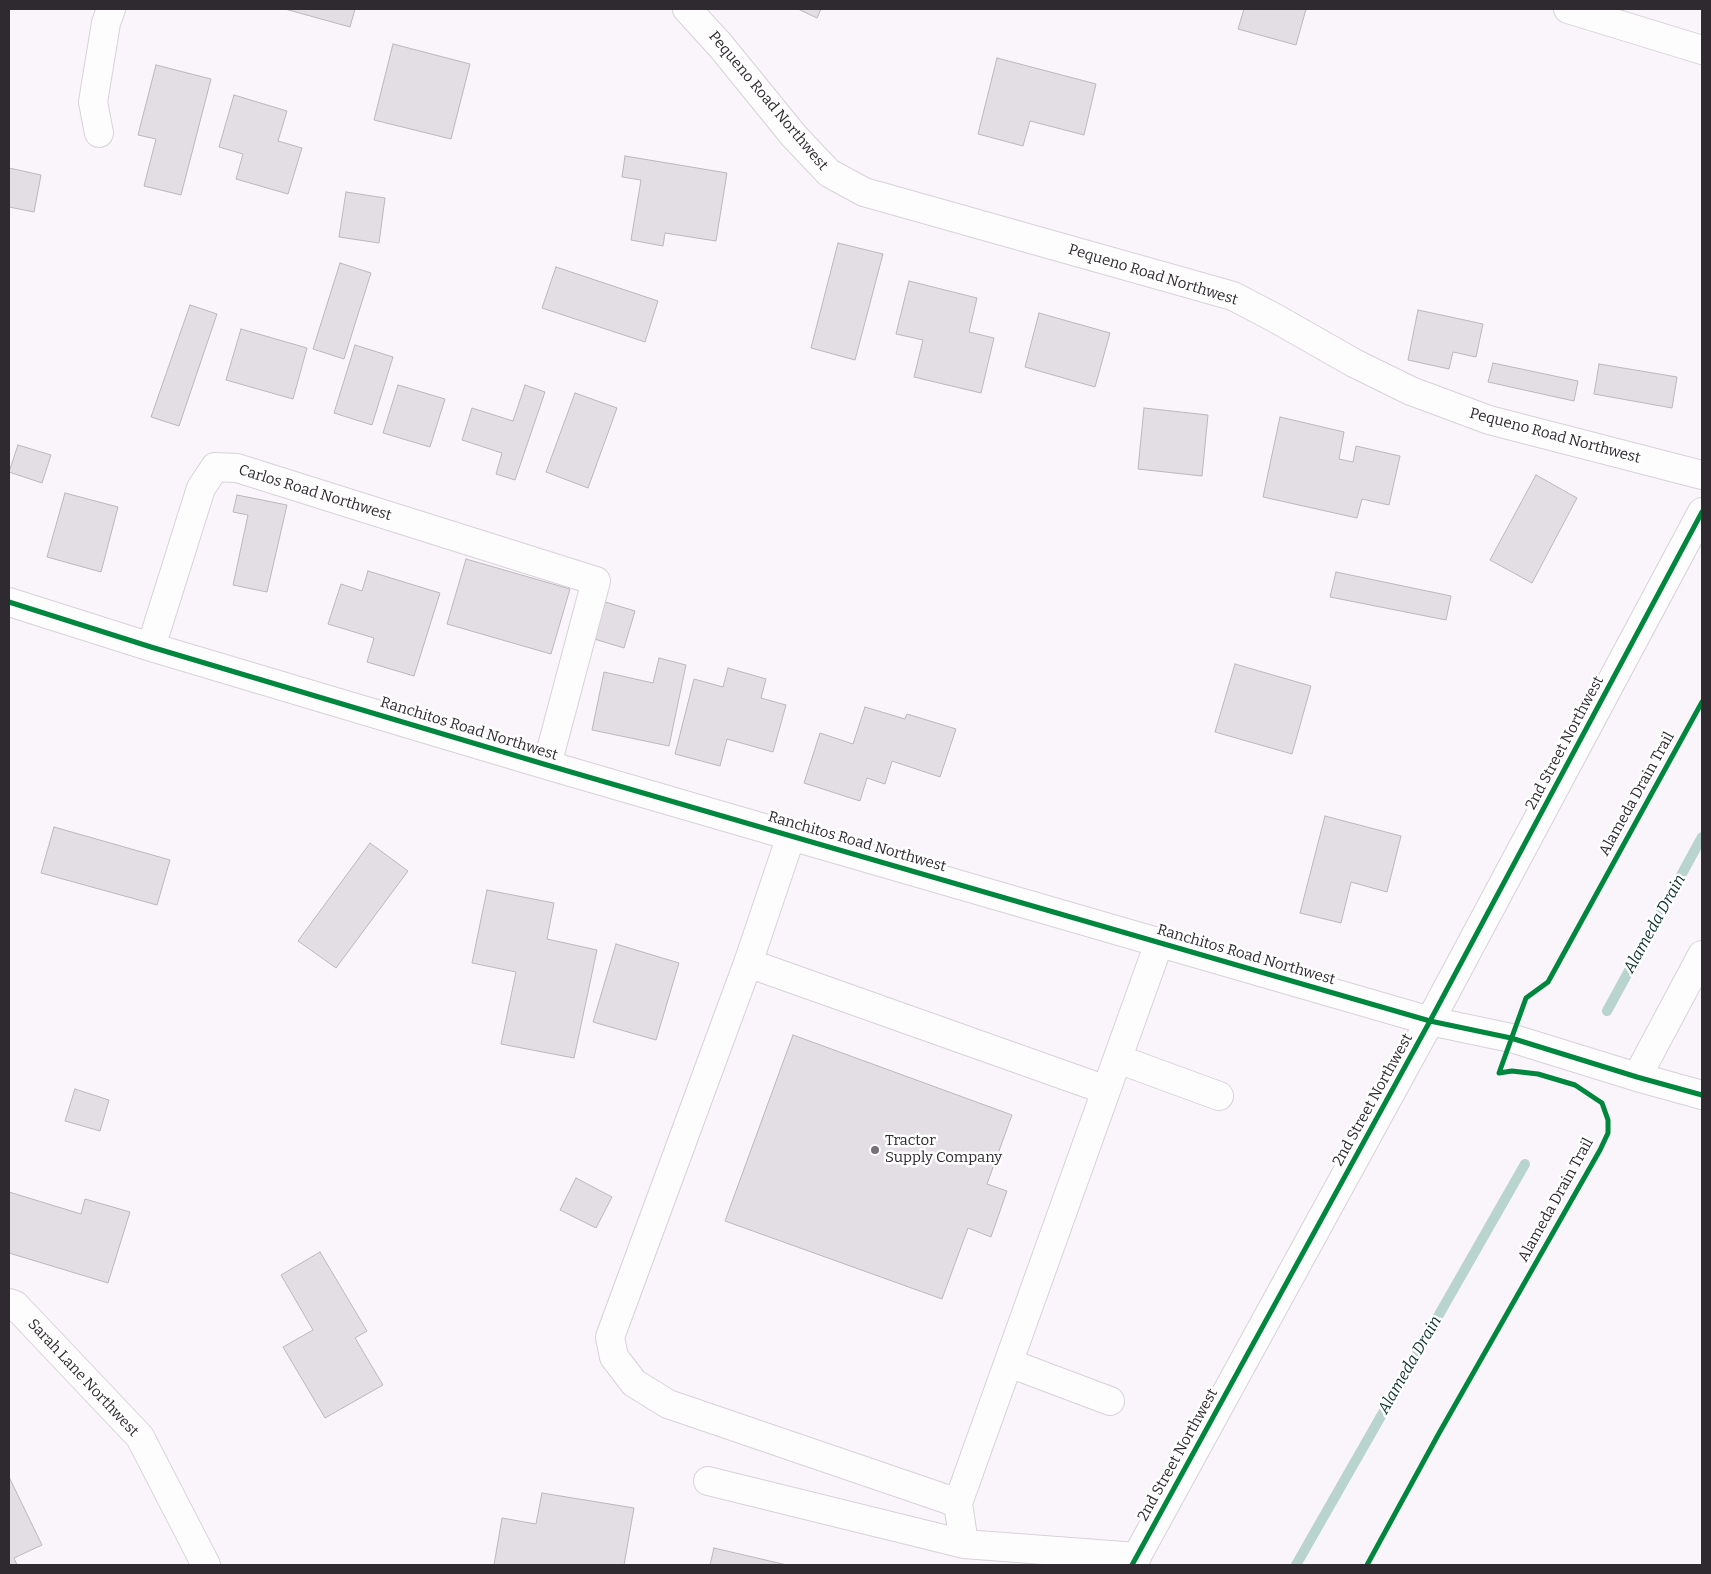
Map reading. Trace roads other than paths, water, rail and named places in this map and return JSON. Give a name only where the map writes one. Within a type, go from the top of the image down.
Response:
[{"type":"street","points":[[99,133],[93,102],[106,23],[111,9]]},
{"type":"street","name":"Pequeno Road Northwest","points":[[688,9],[794,136],[829,173],[864,192],[1233,296],[1354,363],[1411,391],[1489,420],[1702,475]]},
{"type":"street","points":[[1568,9],[1702,50]]},
{"type":"street","name":"Carlos Road Northwest","points":[[152,647],[201,488],[215,467],[238,468],[596,581],[546,765]]},
{"type":"street","name":"2nd Street Northwest","points":[[1135,1561],[1430,1021],[1702,512]]},
{"type":"street","name":"Ranchitos Road Northwest","points":[[9,602],[152,647],[546,765],[1430,1021],[1512,1038],[1636,1077],[1702,1094]]},
{"type":"street","points":[[791,836],[748,963],[610,1337],[614,1358],[634,1383],[668,1404],[958,1503]]},
{"type":"street","points":[[964,1544],[958,1503],[1159,943]]},
{"type":"street","points":[[1636,1077],[1702,955]]},
{"type":"street","points":[[748,963],[1106,1090]]},
{"type":"street","points":[[1118,1059],[1219,1096]]},
{"type":"street","name":"Sarah Lane Northwest","points":[[9,1303],[15,1305],[140,1437],[206,1565]]},
{"type":"street","points":[[1009,1363],[1110,1400]]},
{"type":"street","points":[[708,1481],[964,1544],[1135,1561]]},
{"type":"waterway","name":"Alameda Drain","points":[[1607,1011],[1702,837]]},
{"type":"waterway","name":"Alameda Drain","points":[[1296,1565],[1525,1164]]},
{"type":"place","name":"Tractor Supply Company","points":[[875,1150]]}]
